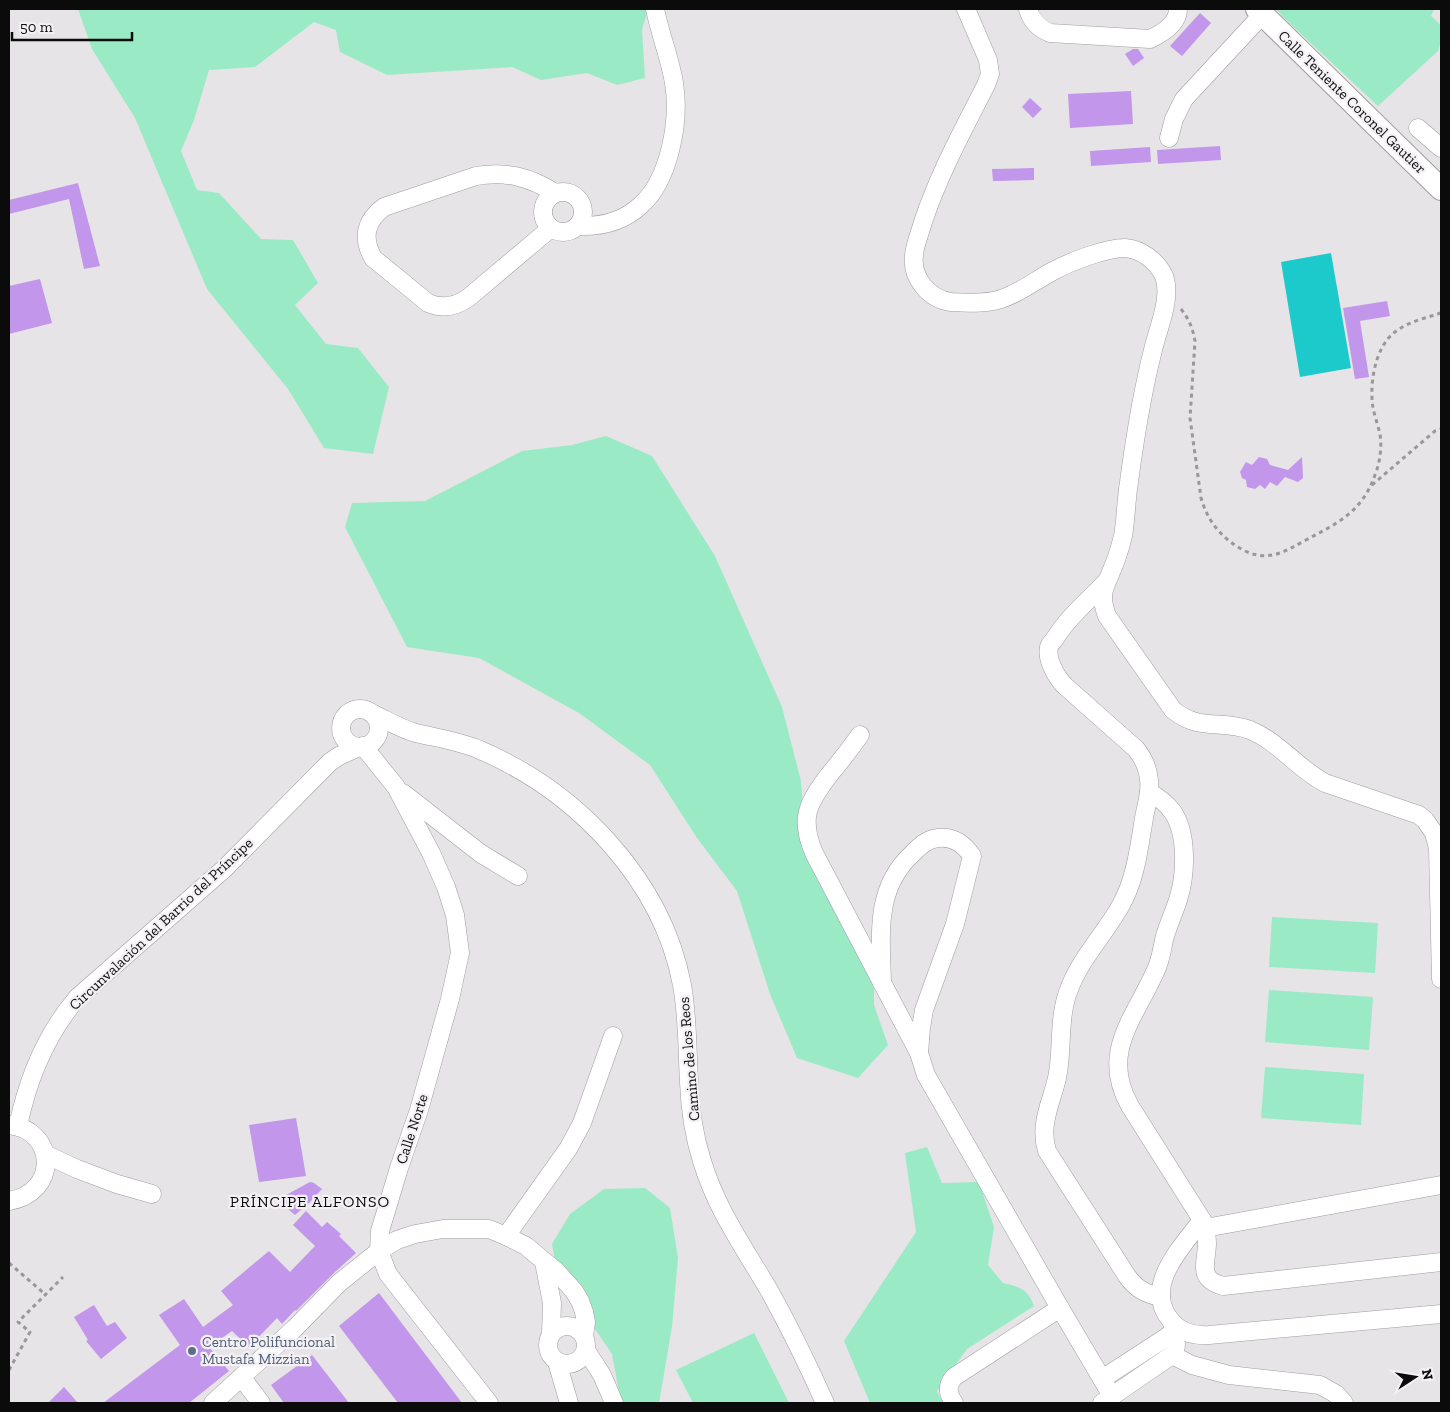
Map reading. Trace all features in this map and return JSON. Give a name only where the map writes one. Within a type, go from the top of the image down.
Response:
[{"type":"main road","name":"Calle Teniente Coronel Gautier","points":[[1260,12],[1441,190]]},
{"type":"street","points":[[577,226],[590,227],[602,225],[615,221],[634,211],[648,198],[666,162],[672,143],[676,104],[671,64],[658,25],[655,9]]},
{"type":"street","points":[[966,9],[988,60],[990,74],[948,160],[928,210],[914,255],[916,273],[925,290],[942,301],[969,303],[1000,300],[1076,261],[1099,253],[1123,248],[1133,249],[1152,259],[1164,276],[1166,286],[1167,297],[1153,349],[1134,446],[1123,536],[1111,575],[1065,623],[1049,648],[1050,659],[1058,678],[1136,749],[1142,757],[1149,774],[1149,792],[1136,864],[1128,892],[1121,906],[1082,964],[1068,991],[1063,1010],[1058,1074],[1044,1124],[1047,1151],[1127,1276],[1145,1293],[1161,1297]]},
{"type":"street","points":[[1028,9],[1032,20],[1037,26],[1050,33],[1150,38],[1168,29],[1178,14],[1178,9]]},
{"type":"street","points":[[1168,138],[1174,119],[1184,99],[1260,12]]},
{"type":"street","points":[[1418,128],[1441,148]]},
{"type":"street","points":[[552,228],[462,303],[446,306],[428,303],[372,258],[366,242],[368,225],[384,206],[476,176],[490,174],[519,176],[538,183],[555,194]]},
{"type":"street","points":[[562,192],[568,192],[580,200],[583,214],[577,226],[565,232],[552,228],[547,223],[543,210],[549,197],[562,192]]},
{"type":"street","points":[[1106,582],[1103,598],[1107,616],[1174,710],[1182,717],[1200,724],[1219,724],[1249,730],[1272,742],[1302,769],[1325,783],[1411,811],[1425,820],[1434,833],[1438,848],[1441,979]]},
{"type":"street","points":[[358,709],[365,709],[371,712],[376,719],[378,734],[365,745],[351,745],[341,733],[341,724],[346,714],[358,709]]},
{"type":"street","name":"Camino de los Reos","points":[[371,712],[413,732],[478,749],[502,760],[540,783],[568,803],[588,821],[624,860],[640,882],[665,930],[681,981],[688,1031],[691,1110],[698,1144],[711,1186],[735,1237],[756,1268],[789,1327],[826,1403]]},
{"type":"street","name":"Camino de los Reos","points":[[365,745],[413,732]]},
{"type":"street","name":"Circunvalación del Barrio del Príncipe","points":[[322,769],[341,733]]},
{"type":"street","points":[[860,735],[814,796],[808,813],[807,832],[814,853],[919,1053],[926,1075],[1102,1379],[1107,1400],[1172,1355],[1177,1347],[1175,1331],[1163,1307],[1161,1297],[1164,1275],[1176,1255],[1204,1224],[1441,1185]]},
{"type":"street","points":[[365,745],[396,787],[480,853],[518,876]]},
{"type":"street","name":"Circunvalación del Barrio del Príncipe","points":[[45,1154],[39,1141],[30,1131],[13,1125],[50,1036],[68,1008],[88,988],[224,869],[304,790],[322,769],[339,756],[365,745]]},
{"type":"street","name":"Calle Norte","points":[[396,787],[418,827],[446,887],[455,915],[460,953],[450,999],[419,1110],[380,1231],[379,1251],[388,1274],[489,1403]]},
{"type":"street","points":[[1149,792],[1162,800],[1177,818],[1182,835],[1184,872],[1178,899],[1165,935],[1157,970],[1127,1028],[1120,1048],[1118,1073],[1121,1088],[1130,1106],[1204,1224],[1207,1245],[1204,1268],[1209,1278],[1223,1286],[1441,1262]]},
{"type":"street","points":[[882,983],[882,914],[889,886],[895,874],[908,857],[928,840],[949,838],[960,842],[968,848],[972,856],[955,924],[924,1010],[920,1028],[919,1053]]},
{"type":"street","points":[[506,1236],[568,1149],[582,1123],[613,1036]]},
{"type":"street","points":[[9,1201],[23,1198],[38,1186],[46,1167],[45,1154],[77,1169],[117,1184],[152,1194]]},
{"type":"street","points":[[213,1403],[295,1328],[339,1283],[379,1251],[397,1240],[415,1234],[443,1229],[489,1229],[506,1236],[526,1246],[541,1258],[566,1282],[580,1301],[586,1322],[583,1349],[568,1364],[557,1362],[552,1358],[548,1346],[551,1334],[552,1303],[544,1262]]},
{"type":"street","points":[[954,1403],[949,1396],[948,1390],[954,1377],[1060,1308]]},
{"type":"street","points":[[1102,1379],[1175,1331],[1200,1335],[1441,1314]]},
{"type":"street","points":[[551,1334],[555,1329],[566,1325],[576,1328],[583,1349],[603,1388],[614,1403]]},
{"type":"street","points":[[1172,1355],[1192,1364],[1229,1375],[1320,1385],[1336,1394],[1344,1403]]},
{"type":"street","points":[[557,1362],[569,1403]]},
{"type":"street","points":[[242,1378],[261,1403]]},
{"type":"path","points":[[1167,297],[1180,307],[1187,316],[1194,333],[1190,418],[1200,498],[1204,509],[1217,530],[1225,538],[1251,553],[1266,556],[1280,554],[1336,524],[1348,516],[1362,501],[1371,486],[1380,456],[1380,435],[1373,407],[1372,391],[1380,353],[1388,339],[1405,325],[1441,313]]},
{"type":"path","points":[[1371,486],[1435,431],[1441,429]]},
{"type":"path","points":[[9,1263],[46,1295]]},
{"type":"path","points":[[9,1370],[30,1332],[18,1322],[62,1277]]},
{"type":"green space","points":[[78,9],[648,9],[642,30],[645,78],[617,85],[587,73],[541,80],[512,67],[387,75],[340,52],[336,30],[314,22],[255,67],[209,70],[194,120],[181,151],[197,190],[219,193],[261,239],[293,240],[318,283],[295,305],[326,344],[358,348],[389,387],[373,454],[324,448],[288,389],[207,289],[135,118],[92,49]]},
{"type":"green space","points":[[1276,9],[1434,9],[1431,16],[1441,25],[1441,40],[1438,51],[1378,106]]},
{"type":"green space","points":[[606,436],[652,456],[715,556],[782,707],[801,781],[804,822],[874,978],[874,1005],[888,1045],[858,1078],[797,1058],[770,994],[737,891],[697,838],[650,765],[579,713],[479,658],[407,647],[345,527],[352,503],[425,501],[522,451],[572,445]]},
{"type":"green space","points":[[1272,917],[1378,923],[1375,973],[1269,967]]},
{"type":"green space","points":[[1269,990],[1373,997],[1369,1050],[1265,1042]]},
{"type":"green space","points":[[1265,1067],[1364,1074],[1361,1125],[1261,1118]]},
{"type":"green space","points":[[927,1147],[942,1183],[979,1182],[994,1227],[988,1265],[1003,1283],[1026,1292],[1034,1306],[967,1349],[937,1391],[943,1403],[870,1403],[844,1341],[916,1232],[905,1153]]},
{"type":"green space","points":[[645,1188],[670,1208],[678,1258],[672,1327],[659,1403],[621,1403],[612,1354],[595,1329],[589,1310],[557,1274],[552,1244],[570,1214],[604,1189]]},
{"type":"green space","points":[[754,1333],[789,1403],[693,1403],[676,1370]]},
{"type":"water","points":[[1331,253],[1351,368],[1300,377],[1281,262]]},
{"type":"building","points":[[1200,13],[1211,23],[1182,56],[1170,46]]},
{"type":"building","points":[[1133,49],[1138,49],[1144,58],[1133,66],[1125,54]]},
{"type":"building","points":[[1131,91],[1133,124],[1070,128],[1068,94]]},
{"type":"building","points":[[1030,98],[1042,109],[1033,118],[1022,107]]},
{"type":"building","points":[[1220,146],[1221,160],[1158,164],[1157,150]]},
{"type":"building","points":[[1150,147],[1151,162],[1091,166],[1090,151]]},
{"type":"building","points":[[1034,168],[1034,180],[993,181],[992,169]]},
{"type":"building","points":[[78,183],[100,266],[84,269],[69,199],[9,214],[9,200]]},
{"type":"building","points":[[40,279],[52,323],[9,334],[9,286]]},
{"type":"building","points":[[1387,301],[1390,316],[1360,321],[1369,377],[1355,379],[1343,308]]},
{"type":"building","points":[[1259,457],[1267,459],[1270,465],[1288,470],[1302,457],[1303,478],[1298,482],[1285,477],[1277,486],[1270,482],[1265,489],[1260,485],[1255,489],[1247,487],[1246,480],[1242,478],[1240,472],[1246,462],[1252,465]]},
{"type":"building","points":[[296,1118],[306,1176],[259,1182],[249,1125]]},
{"type":"building","points":[[310,1182],[322,1189],[295,1215],[277,1200]]},
{"type":"building","points":[[306,1211],[322,1227],[327,1222],[341,1234],[339,1236],[356,1253],[296,1311],[282,1324],[277,1318],[249,1347],[232,1331],[209,1347],[229,1371],[189,1403],[103,1403],[180,1345],[159,1315],[184,1299],[203,1327],[233,1305],[221,1291],[269,1251],[290,1272],[315,1246],[293,1225]]},
{"type":"building","points":[[379,1293],[462,1403],[398,1403],[339,1326]]},
{"type":"building","points":[[94,1305],[107,1326],[115,1322],[127,1338],[101,1359],[86,1341],[88,1340],[74,1317]]},
{"type":"building","points":[[312,1355],[349,1403],[284,1403],[271,1385]]},
{"type":"building","points":[[64,1387],[78,1403],[48,1403]]},
{"type":"place","name":"Centro Polifuncional Mustafa Mizzian","points":[[192,1351]]},
{"type":"district","name":"PRÍNCIPE ALFONSO","points":[[310,1201]]}]
